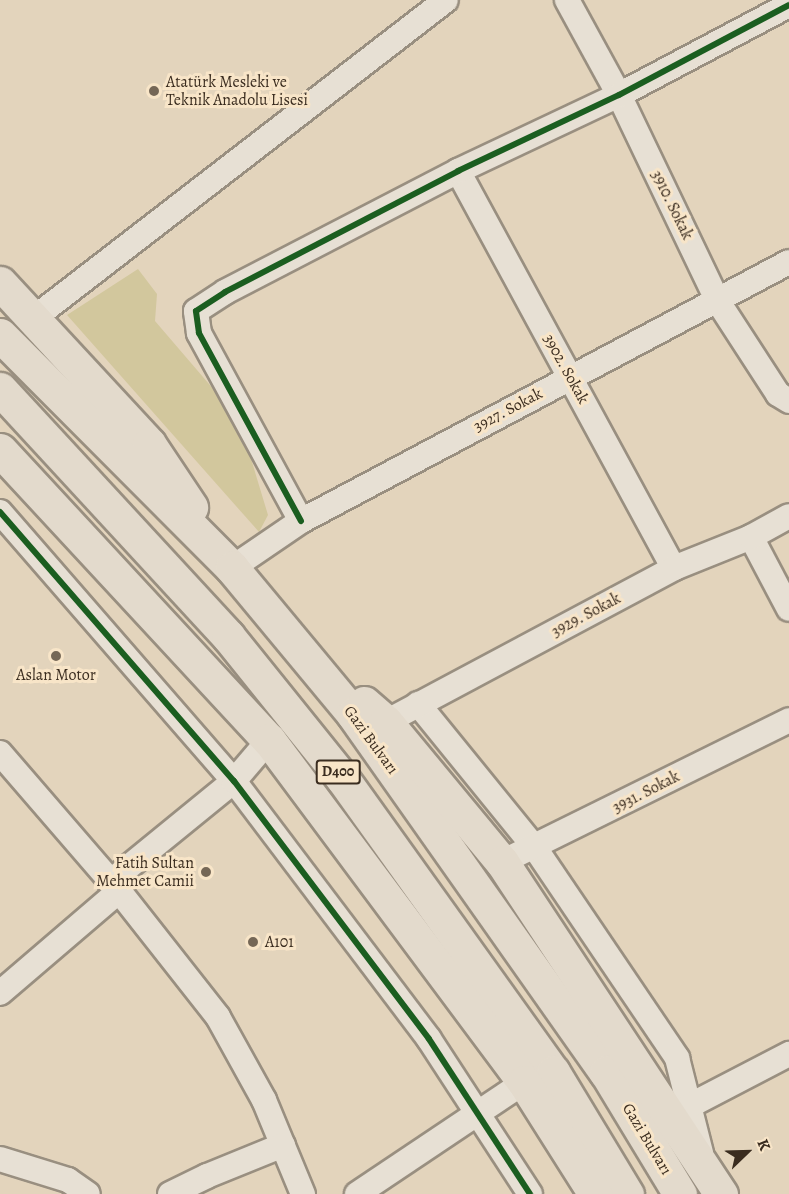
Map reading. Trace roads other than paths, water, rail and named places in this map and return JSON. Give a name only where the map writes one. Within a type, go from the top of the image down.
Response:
[{"type":"highway","points":[[0,283],[149,444],[232,568]]},
{"type":"highway","name":"Gazi Bulvarı","points":[[0,335],[232,568],[353,714],[599,1062],[680,1194]]},
{"type":"highway","name":"D400","points":[[0,389],[228,636],[343,779],[546,1062],[627,1194]]},
{"type":"highway","points":[[0,446],[228,636]]},
{"type":"highway","points":[[0,450],[269,740],[524,1082],[595,1194]]},
{"type":"highway","points":[[296,645],[386,722],[502,862],[704,1164],[721,1194]]},
{"type":"street","points":[[34,318],[446,0]]},
{"type":"street","name":"3910. Sokak","points":[[567,0],[619,94],[717,300],[778,394],[789,401]]},
{"type":"street","points":[[301,521],[199,333],[196,311],[225,292],[458,171],[619,94],[789,5]]},
{"type":"street","name":"3902. Sokak","points":[[458,171],[674,568]]},
{"type":"street","name":"3927. Sokak","points":[[232,568],[301,521],[789,262]]},
{"type":"street","points":[[0,512],[234,781],[429,1039],[480,1113],[530,1194]]},
{"type":"street","name":"3929. Sokak","points":[[386,722],[674,568],[751,537],[789,516]]},
{"type":"street","points":[[751,537],[789,609]]},
{"type":"street","points":[[418,704],[535,848],[677,1058],[704,1164]]},
{"type":"street","name":"3931. Sokak","points":[[502,862],[787,726]]},
{"type":"street","points":[[0,993],[234,781],[269,740]]},
{"type":"street","points":[[0,753],[115,887],[218,1017],[264,1100],[303,1194]]},
{"type":"street","points":[[689,1106],[789,1054]]},
{"type":"street","points":[[357,1194],[524,1082]]},
{"type":"street","points":[[170,1194],[207,1176],[284,1145]]},
{"type":"street","points":[[0,1159],[68,1180],[88,1194]]},
{"type":"place","name":"Atatürk Mesleki ve Teknik Anadolu Lisesi","points":[[154,91]]},
{"type":"place","name":"Aslan Motor","points":[[56,656]]},
{"type":"place","name":"Fatih Sultan Mehmet Camii","points":[[206,872]]},
{"type":"place","name":"A101","points":[[253,942]]}]
